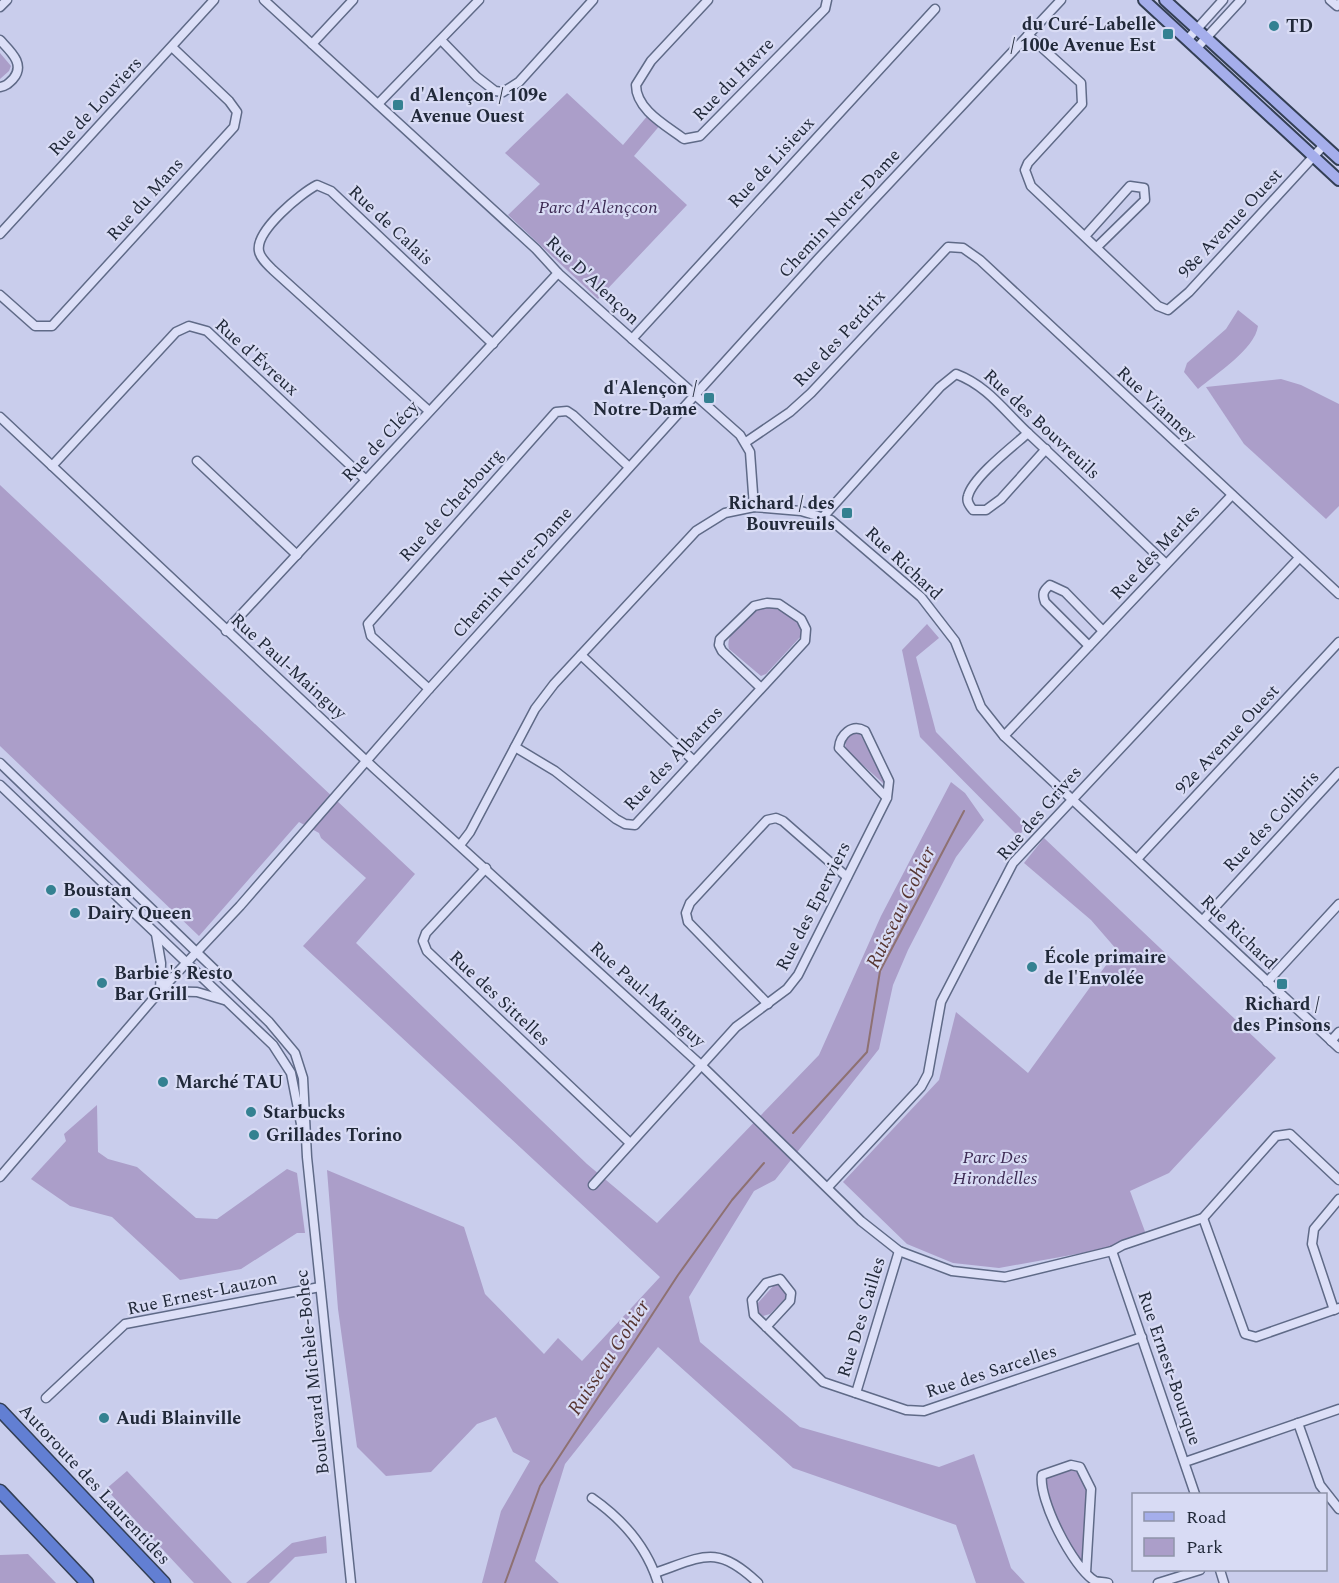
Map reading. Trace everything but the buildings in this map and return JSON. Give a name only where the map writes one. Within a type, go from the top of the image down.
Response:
[{"type":"highway","name":"Autoroute des Laurentides","points":[[0,1410],[164,1583]]},
{"type":"highway","points":[[0,1491],[87,1583]]},
{"type":"main road","points":[[1144,0],[1339,180]]},
{"type":"main road","points":[[1165,0],[1339,159]]},
{"type":"street","points":[[0,7],[7,0]]},
{"type":"street","name":"Rue de Louviers","points":[[0,234],[214,0]]},
{"type":"street","name":"Rue D'Alençon","points":[[264,0],[536,249],[558,273],[746,442]]},
{"type":"street","points":[[312,44],[353,0]]},
{"type":"street","points":[[378,104],[479,0]]},
{"type":"street","points":[[441,40],[477,77],[495,91],[503,92],[519,82],[593,0]]},
{"type":"street","name":"Rue du Havre","points":[[708,0],[651,61],[636,85],[639,101],[655,117],[684,139],[700,136],[825,9],[827,0]]},
{"type":"street","name":"Chemin Notre-Dame","points":[[0,1177],[160,991],[429,688],[695,395],[1061,0]]},
{"type":"street","points":[[1186,40],[1223,0]]},
{"type":"street","points":[[1196,49],[1241,0]]},
{"type":"street","points":[[1330,0],[1337,6],[1339,4]]},
{"type":"street","name":"Rue de Lisieux","points":[[632,339],[935,9]]},
{"type":"street","points":[[1028,35],[1081,83],[1082,104],[1028,163],[1025,170],[1031,186],[1098,246],[1145,200],[1144,188],[1130,186],[1086,235]]},
{"type":"street","points":[[0,40],[15,57],[18,66],[11,80],[0,87]]},
{"type":"street","name":"Rue du Mans","points":[[0,295],[35,326],[52,326],[234,127],[237,112],[229,101],[172,47]]},
{"type":"street","name":"98e Avenue Ouest","points":[[1098,246],[1158,306],[1168,310],[1189,292],[1324,145]]},
{"type":"street","name":"Rue de Calais","points":[[429,411],[273,270],[261,255],[258,248],[263,235],[282,213],[302,193],[317,185],[331,191],[493,344]]},
{"type":"street","name":"Rue des Perdrix","points":[[746,442],[790,412],[811,393],[948,247]]},
{"type":"street","name":"Rue Vianney","points":[[948,247],[963,248],[980,260],[1339,594]]},
{"type":"street","name":"Rue de Clécy","points":[[226,631],[558,273]]},
{"type":"street","name":"Rue d'Évreux","points":[[52,466],[176,332],[189,326],[207,332],[366,480]]},
{"type":"street","name":"Rue des Bouvreuils","points":[[823,517],[940,387],[956,374],[973,381],[993,396],[1028,433],[1166,564]]},
{"type":"street","name":"Rue de Cherbourg","points":[[429,688],[371,636],[368,624],[552,416],[561,410],[567,411],[629,467]]},
{"type":"street","name":"Rue Paul-Mainguy","points":[[0,417],[226,631],[702,1066],[861,1221],[899,1251],[952,1271],[1005,1276],[1112,1251],[1123,1245],[1203,1218],[1276,1136],[1290,1134],[1339,1180]]},
{"type":"street","points":[[1028,433],[979,479],[968,496],[968,503],[973,510],[986,510],[1001,499],[1046,449]]},
{"type":"street","points":[[746,442],[750,457],[754,507]]},
{"type":"street","points":[[197,461],[297,555]]},
{"type":"street","name":"Rue des Merles","points":[[1004,736],[1232,495]]},
{"type":"street","name":"Rue Richard","points":[[460,845],[535,709],[581,655],[700,527],[729,511],[754,507],[788,509],[823,517],[839,527],[921,597],[955,640],[981,707],[1004,736],[1138,858],[1339,1048]]},
{"type":"street","name":"Rue des Grives","points":[[828,1187],[921,1087],[928,1074],[941,1002],[1013,863],[1299,558]]},
{"type":"street","points":[[1089,646],[1045,603],[1043,595],[1045,589],[1050,585],[1065,592],[1103,631]]},
{"type":"street","name":"Rue des Albatros","points":[[515,747],[555,771],[625,824],[635,825],[805,641],[806,629],[801,619],[779,604],[754,606],[720,639],[719,645],[722,651],[761,688]]},
{"type":"street","name":"92e Avenue Ouest","points":[[1138,858],[1339,642]]},
{"type":"street","points":[[581,655],[694,760]]},
{"type":"street","points":[[859,728],[865,731],[889,782],[887,798],[839,748],[840,740],[850,729],[859,728]]},
{"type":"street","name":"Boulevard Michèle-Bohec","points":[[0,763],[279,1032],[295,1053],[303,1078],[307,1157],[351,1583]]},
{"type":"street","name":"Rue des Colibris","points":[[1203,920],[1339,772]]},
{"type":"street","name":"Boulevard Michèle-Bohec","points":[[0,784],[273,1045],[288,1068],[295,1090],[307,1157]]},
{"type":"street","name":"Rue des Eperviers","points":[[593,1185],[736,1027],[788,989],[798,975],[887,798]]},
{"type":"street","points":[[768,1004],[688,922],[686,913],[690,903],[767,820],[776,818],[783,821],[846,878]]},
{"type":"street","name":"Rue des Sittelles","points":[[486,868],[426,933],[423,941],[427,951],[630,1143]]},
{"type":"street","points":[[1267,982],[1339,904]]},
{"type":"street","points":[[156,934],[160,963],[160,991],[197,992],[227,1001]]},
{"type":"street","points":[[1331,1041],[1339,1032]]},
{"type":"street","points":[[1203,1218],[1245,1334],[1256,1337],[1336,1309],[1312,1245],[1314,1229],[1339,1198]]},
{"type":"street","name":"Rue Des Cailles","points":[[856,1393],[899,1251]]},
{"type":"street","name":"Rue Ernest-Bourque","points":[[1112,1251],[1195,1493]]},
{"type":"street","name":"Rue des Sarcelles","points":[[766,1327],[790,1301],[791,1293],[780,1279],[766,1283],[752,1300],[754,1315],[766,1327],[822,1382],[906,1410],[924,1411],[1142,1337]]},
{"type":"street","name":"Rue Ernest-Lauzon","points":[[46,1398],[125,1324],[320,1287]]},
{"type":"street","points":[[1185,1462],[1339,1410]]},
{"type":"street","points":[[1298,1423],[1320,1485],[1326,1493]]},
{"type":"street","points":[[1086,1572],[1091,1489],[1080,1467],[1071,1465],[1042,1475],[1040,1487],[1062,1541],[1086,1572],[1095,1581],[1108,1583]]},
{"type":"street","points":[[1327,1494],[1339,1509]]},
{"type":"street","points":[[592,1498],[630,1532],[647,1556],[658,1583]]},
{"type":"street","points":[[655,1573],[699,1559],[720,1557],[739,1565],[758,1583]]},
{"type":"street","points":[[1158,1583],[1194,1571]]},
{"type":"street","points":[[1224,1571],[1224,1583]]},
{"type":"green space","points":[[0,53],[11,66],[0,79]]},
{"type":"green space","name":"Parc d'Alençcon","points":[[567,93],[623,145],[649,114],[661,124],[634,156],[687,205],[598,299],[508,215],[540,184],[505,153]]},
{"type":"green space","points":[[1238,310],[1258,326],[1255,335],[1234,360],[1198,389],[1184,372],[1187,363],[1226,329]]},
{"type":"green space","points":[[1281,379],[1301,385],[1339,404],[1339,506],[1326,519],[1244,444],[1206,387]]},
{"type":"green space","points":[[0,485],[415,874],[356,943],[587,1164],[657,1223],[819,1055],[881,916],[951,782],[965,793],[984,820],[956,857],[908,950],[893,985],[879,1049],[775,1180],[754,1191],[689,1297],[700,1342],[800,1427],[939,1467],[974,1454],[1011,1568],[1025,1583],[976,1583],[956,1525],[793,1468],[658,1347],[565,1464],[535,1561],[559,1583],[482,1583],[501,1511],[530,1461],[513,1452],[496,1417],[477,1424],[431,1472],[386,1476],[357,1447],[338,1309],[327,1170],[464,1227],[485,1294],[544,1354],[558,1338],[582,1361],[660,1277],[303,946],[366,878],[321,838],[319,833],[299,822],[199,936],[0,746]]},
{"type":"green space","points":[[764,607],[782,611],[788,615],[798,623],[802,635],[766,674],[761,676],[729,649],[728,642],[739,623]]},
{"type":"green space","points":[[927,624],[939,638],[916,657],[936,732],[1028,826],[1018,836],[920,737],[902,650]]},
{"type":"green space","points":[[859,732],[884,784],[845,749],[846,740],[853,733]]},
{"type":"green space","name":"Parc Des Hirondelles","points":[[1044,838],[1276,1058],[1169,1173],[1130,1191],[1147,1237],[1110,1248],[999,1268],[953,1263],[907,1244],[843,1182],[939,1080],[956,1012],[1028,1073],[1117,950],[1091,920],[1024,863]]},
{"type":"green space","points":[[97,1105],[98,1152],[108,1159],[137,1167],[196,1218],[217,1219],[287,1169],[297,1173],[305,1233],[297,1233],[241,1269],[180,1280],[112,1217],[70,1206],[31,1179],[66,1141],[64,1134]]},
{"type":"green space","points":[[775,1284],[784,1288],[786,1298],[770,1314],[763,1316],[757,1311],[757,1304]]},
{"type":"green space","points":[[1080,1467],[1091,1489],[1086,1573],[1062,1541],[1042,1475]]},
{"type":"green space","points":[[127,1471],[232,1583],[194,1583],[106,1489]]},
{"type":"green space","points":[[326,1536],[327,1553],[295,1557],[269,1583],[246,1583],[292,1543]]},
{"type":"green space","points":[[28,1554],[56,1583],[0,1583],[0,1555]]},
{"type":"waterway","name":"Ruisseau Gohier","points":[[793,1133],[867,1052],[880,971],[964,811]]},
{"type":"waterway","name":"Ruisseau Gohier","points":[[505,1583],[540,1486],[678,1275],[732,1200],[764,1163]]},
{"type":"place","name":"TD","points":[[1274,26]]},
{"type":"place","name":"du Curé-Labelle / 100e Avenue Est","points":[[1168,34]]},
{"type":"place","name":"d'Alençon / 109e Avenue Ouest","points":[[398,105]]},
{"type":"place","name":"d'Alençon / Notre-Dame","points":[[709,398]]},
{"type":"place","name":"Richard / des Bouvreuils","points":[[847,513]]},
{"type":"place","name":"Boustan","points":[[51,890]]},
{"type":"place","name":"Dairy Queen","points":[[75,913]]},
{"type":"place","name":"École primaire de l'Envolée","points":[[1032,967]]},
{"type":"place","name":"Barbie's Resto Bar Grill","points":[[102,983]]},
{"type":"place","name":"Richard / des Pinsons","points":[[1282,984]]},
{"type":"place","name":"Marché TAU","points":[[163,1082]]},
{"type":"place","name":"Starbucks","points":[[251,1112]]},
{"type":"place","name":"Grillades Torino","points":[[254,1135]]},
{"type":"place","name":"Audi Blainville","points":[[104,1418]]}]
